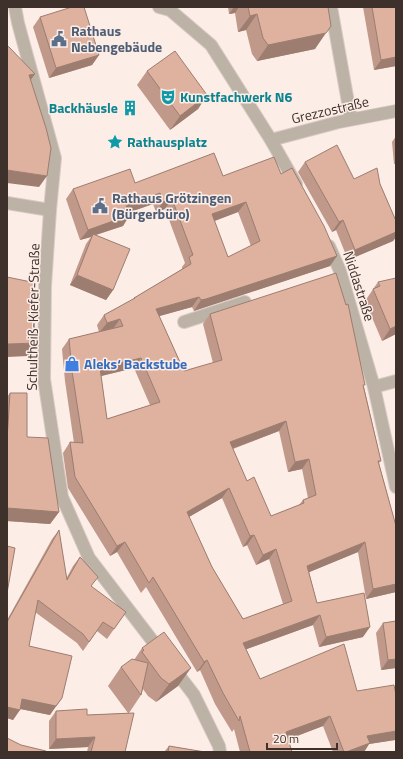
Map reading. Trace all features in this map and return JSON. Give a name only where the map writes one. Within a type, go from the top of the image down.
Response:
[{"type":"street","name":"Schultheiß-Kiefer-Straße","points":[[15,7],[55,158],[45,286],[44,379],[62,497],[89,558],[194,695],[219,746],[220,752]]},
{"type":"street","points":[[159,7],[170,10],[211,45],[271,140],[302,194]]},
{"type":"street","points":[[331,7],[350,120]]},
{"type":"street","name":"Grezzostraße","points":[[271,140],[350,120],[396,111]]},
{"type":"street","points":[[7,203],[50,210]]},
{"type":"street","name":"Niddastraße","points":[[324,233],[374,387],[396,487]]},
{"type":"street","points":[[184,322],[258,298]]},
{"type":"street","points":[[374,387],[396,381]]},
{"type":"building","points":[[72,7],[84,7],[99,55],[56,68],[40,17]]},
{"type":"building","points":[[248,7],[328,7],[331,26],[326,33],[268,45],[263,38],[257,14],[250,16]]},
{"type":"building","points":[[372,7],[396,7],[396,57],[381,60]]},
{"type":"building","points":[[7,46],[35,74],[29,75],[51,148],[47,176],[7,170]]},
{"type":"building","points":[[175,51],[207,95],[180,116],[147,71]]},
{"type":"building","points":[[337,145],[354,179],[377,168],[380,184],[396,221],[396,232],[355,250],[343,220],[339,222],[305,162]]},
{"type":"building","points":[[214,153],[223,176],[274,157],[281,174],[292,168],[324,226],[337,256],[206,299],[201,300],[199,297],[156,309],[184,371],[222,360],[210,314],[336,273],[346,305],[348,304],[365,385],[363,385],[381,461],[378,461],[396,526],[396,584],[373,589],[365,542],[307,566],[317,603],[364,593],[370,627],[326,637],[320,615],[243,643],[260,679],[344,644],[357,691],[394,685],[396,695],[396,731],[367,736],[370,743],[344,752],[330,716],[286,732],[292,752],[250,752],[240,716],[239,721],[207,660],[204,662],[153,577],[149,583],[125,542],[117,546],[75,477],[70,442],[83,443],[72,371],[69,339],[123,326],[120,319],[107,323],[104,315],[191,264],[189,257],[193,255],[172,199],[163,202],[160,193],[126,206],[130,215],[88,230],[73,189],[130,169],[135,183]],"holes":[[[246,202],[260,241],[228,257],[212,214]],[[141,358],[160,402],[107,419],[100,368]],[[286,421],[295,462],[309,459],[316,495],[303,500],[304,503],[271,516],[254,477],[247,481],[230,442]],[[229,488],[250,536],[254,535],[263,555],[276,549],[292,601],[243,619],[212,567],[187,512]]]},
{"type":"building","points":[[93,234],[130,249],[113,290],[77,275]]},
{"type":"building","points":[[7,277],[36,283],[32,303],[38,343],[7,344]]},
{"type":"building","points":[[396,278],[396,326],[390,329],[373,289],[380,286],[378,282]]},
{"type":"building","points":[[10,393],[27,393],[27,437],[48,438],[59,512],[7,508],[7,440]]},
{"type":"building","points":[[59,530],[67,580],[80,557],[98,577],[91,586],[126,612],[114,629],[103,622],[89,642],[83,634],[38,600],[29,646],[72,656],[62,698],[56,706],[22,699],[20,710],[7,707],[7,622]]},
{"type":"building","points":[[7,546],[15,548],[7,593]]},
{"type":"building","points":[[396,621],[396,659],[388,660],[383,623]]},
{"type":"building","points":[[164,632],[191,668],[169,684],[161,678],[142,652],[144,650],[142,648]]},
{"type":"building","points":[[132,659],[148,663],[141,695],[121,667]]},
{"type":"building","points":[[87,709],[87,715],[134,713],[125,752],[91,752],[95,737],[56,739],[56,711]]},
{"type":"building","points":[[7,738],[21,745],[46,752],[7,752]]},
{"type":"building","points":[[169,746],[205,752],[168,752]]},
{"type":"place","name":"Rathaus Nebengebäude","points":[[59,39]]},
{"type":"place","name":"Kunstfachwerk N6","points":[[168,97]]},
{"type":"place","name":"Backhäusle","points":[[130,108]]},
{"type":"place","name":"Rathausplatz","points":[[115,142]]},
{"type":"place","name":"Rathaus Grötzingen (Bürgerbüro)","points":[[100,206]]},
{"type":"place","name":"Aleks‘ Backstube","points":[[72,364]]}]
